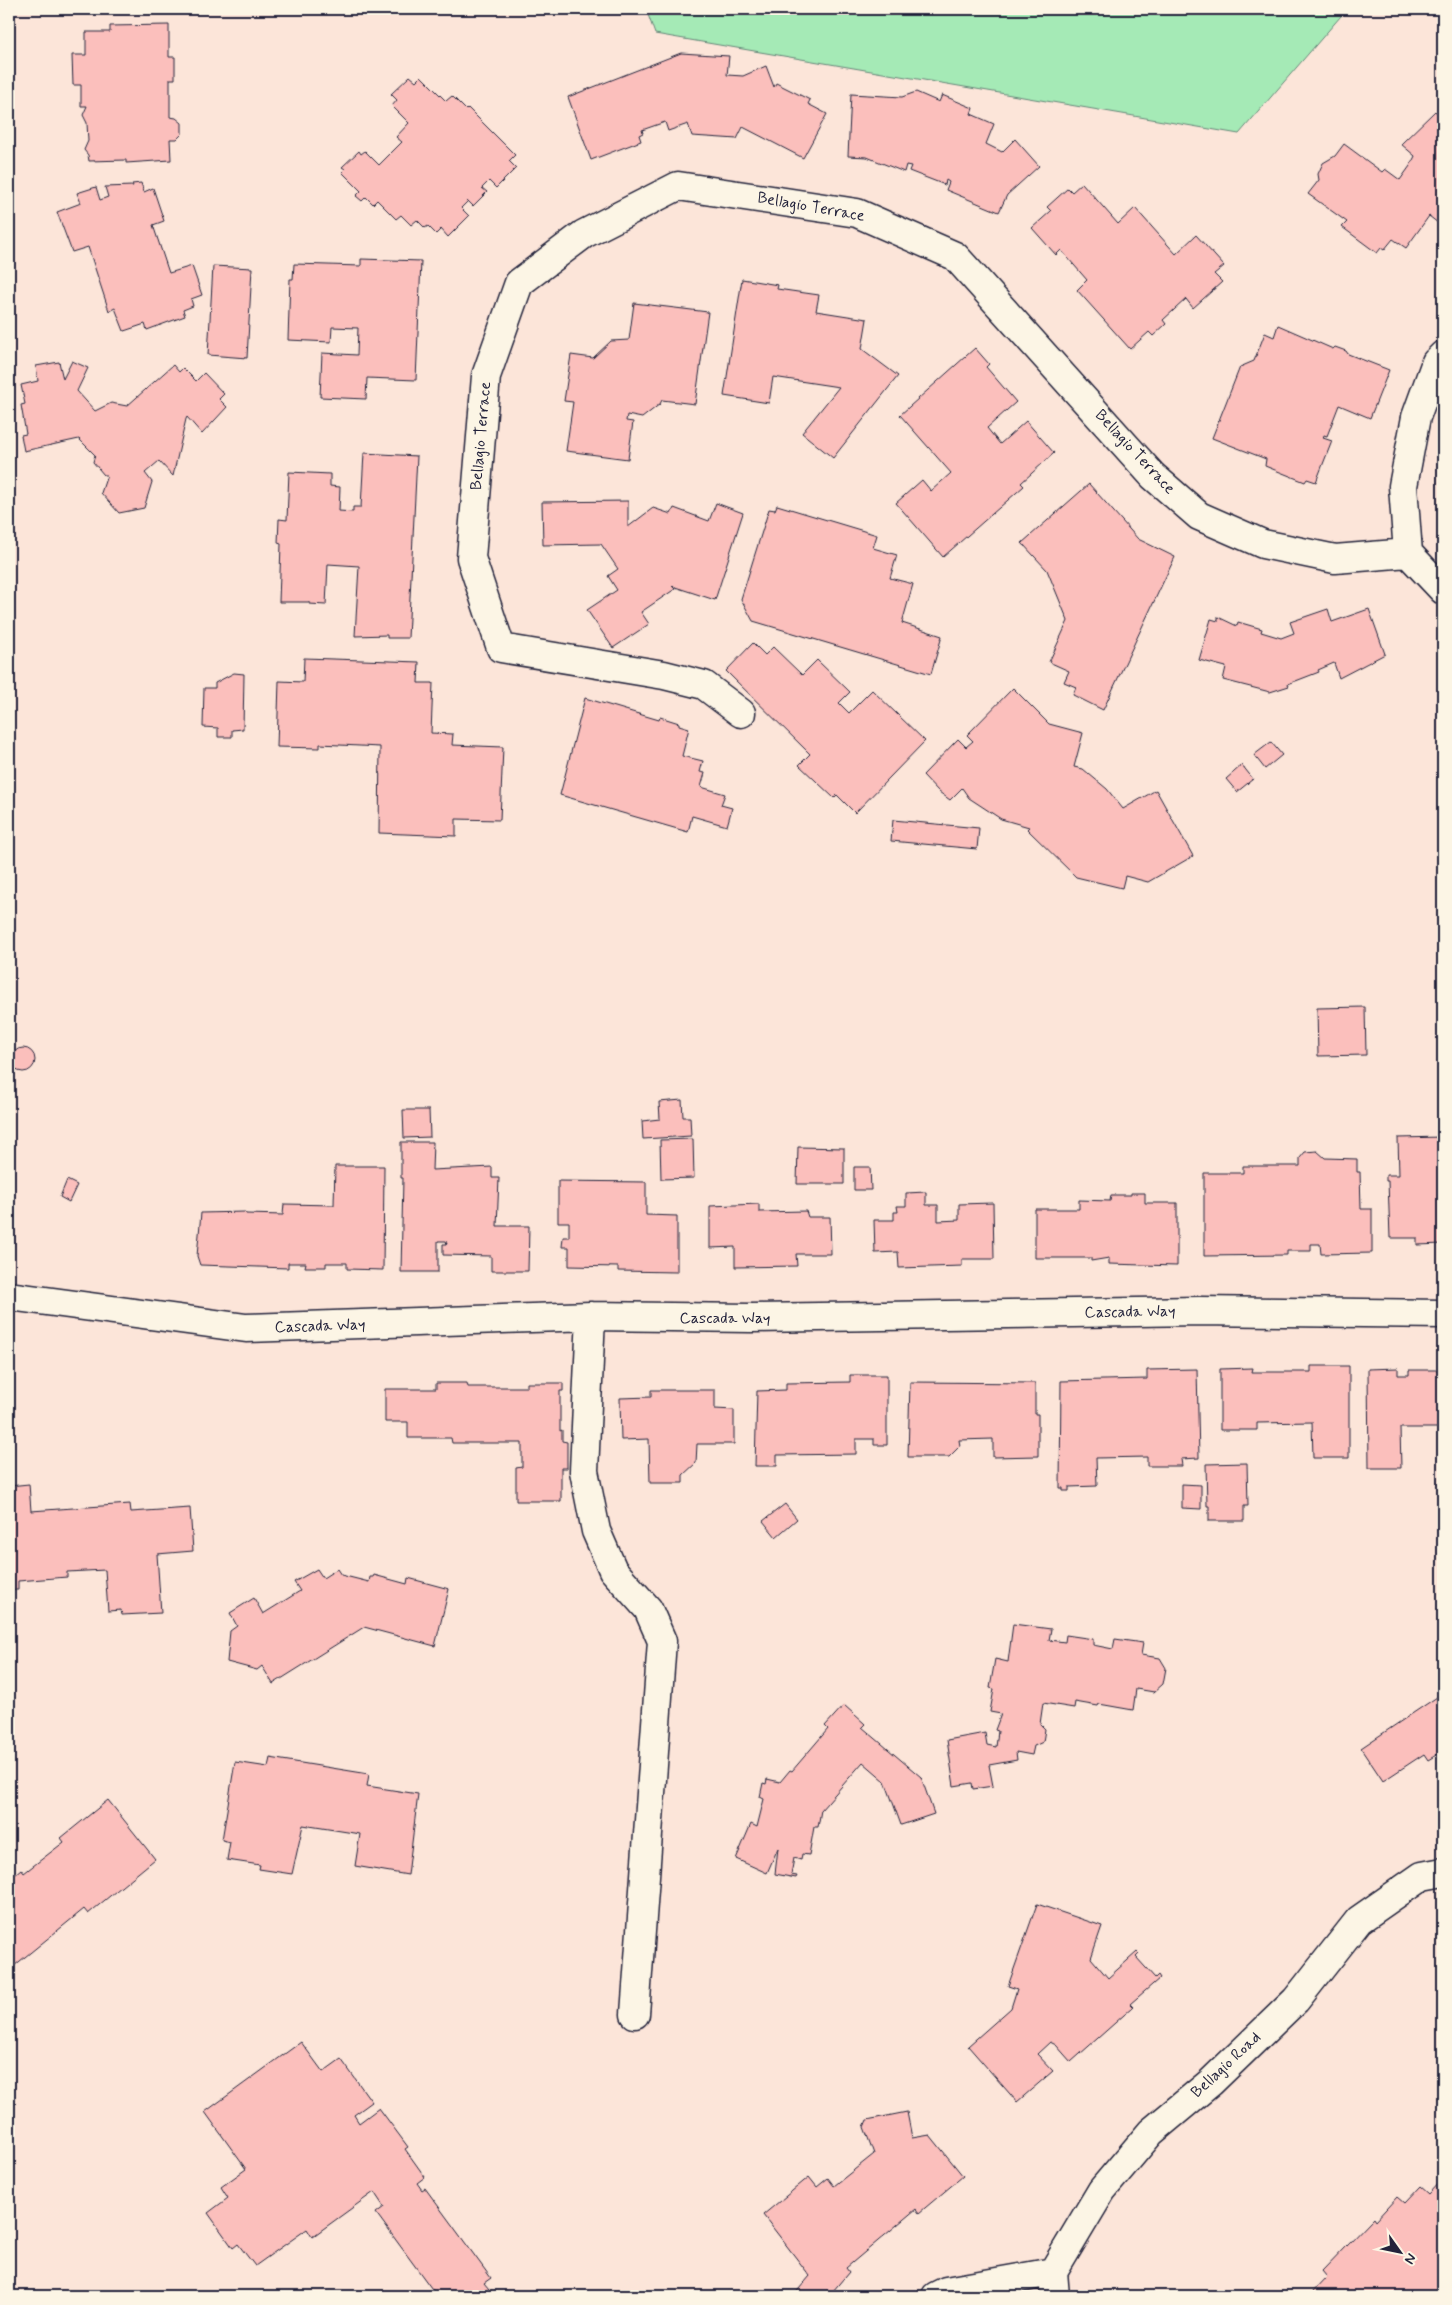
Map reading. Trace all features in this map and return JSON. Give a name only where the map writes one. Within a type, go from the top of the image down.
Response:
[{"type":"street","name":"Bellagio Terrace","points":[[741,713],[704,686],[664,676],[501,648],[471,558],[486,376],[519,283],[584,234],[678,186],[857,212],[955,256],[1153,476],[1199,516],[1263,544],[1335,559],[1408,554]]},
{"type":"street","points":[[1443,355],[1436,362],[1416,418],[1403,486],[1408,554],[1443,590]]},
{"type":"street","name":"Cascada Way","points":[[9,1296],[246,1328],[591,1316],[751,1318],[1199,1311],[1443,1314]]},
{"type":"street","points":[[591,1316],[584,1471],[594,1522],[613,1570],[648,1609],[662,1641],[634,2014]]},
{"type":"street","name":"Bellagio Road","points":[[1054,2284],[1102,2190],[1151,2132],[1210,2082],[1296,2000],[1359,1920],[1422,1876],[1443,1872]]},
{"type":"street","points":[[936,2296],[946,2290],[1054,2284]]},
{"type":"green space","points":[[646,9],[1347,9],[1239,134],[655,34]]},
{"type":"building","points":[[416,9],[466,9],[464,13],[418,12]]},
{"type":"building","points":[[169,25],[169,57],[175,57],[175,79],[170,79],[170,117],[176,118],[182,123],[182,134],[177,139],[170,139],[171,160],[126,163],[126,160],[89,161],[88,155],[84,150],[88,141],[87,123],[83,115],[87,106],[81,106],[81,85],[73,85],[72,55],[86,55],[86,32],[110,32],[110,26]]},
{"type":"building","points":[[681,53],[729,56],[727,75],[743,76],[766,66],[774,87],[776,83],[810,100],[808,104],[827,114],[803,158],[743,127],[737,139],[692,136],[688,124],[668,131],[665,122],[642,130],[643,133],[639,135],[641,141],[591,160],[568,97]]},
{"type":"building","points":[[410,76],[416,81],[421,76],[446,101],[452,96],[466,110],[468,108],[515,155],[509,161],[516,168],[496,188],[489,181],[482,188],[487,192],[473,206],[468,201],[461,208],[469,216],[448,237],[441,229],[436,234],[428,226],[425,228],[417,220],[411,225],[401,215],[396,219],[377,200],[373,204],[366,197],[362,201],[356,196],[361,191],[342,172],[345,169],[342,167],[359,151],[361,154],[365,151],[379,165],[402,142],[396,137],[409,123],[392,106],[397,100],[391,94]]},
{"type":"building","points":[[916,92],[939,102],[942,95],[973,108],[971,114],[994,124],[986,144],[1002,152],[1015,139],[1039,166],[1007,195],[999,212],[946,190],[949,182],[946,180],[945,185],[909,171],[911,166],[906,165],[904,172],[867,157],[848,156],[851,94],[902,97]]},
{"type":"building","points":[[1435,111],[1437,113],[1439,111],[1443,115],[1443,227],[1429,216],[1406,248],[1393,239],[1384,250],[1381,248],[1377,253],[1342,227],[1347,222],[1308,194],[1319,180],[1318,174],[1323,163],[1335,156],[1344,144],[1382,172],[1385,169],[1400,180],[1415,156],[1401,144]]},
{"type":"building","points":[[141,183],[144,192],[153,188],[164,221],[153,225],[169,273],[192,266],[202,295],[191,299],[193,306],[183,310],[185,316],[147,330],[145,324],[124,331],[115,308],[109,311],[88,247],[72,252],[57,212],[81,203],[77,193],[96,187],[100,200],[108,197],[105,187],[133,186],[132,184]]},
{"type":"building","points":[[1082,183],[1118,224],[1135,208],[1176,254],[1196,235],[1224,266],[1214,274],[1222,282],[1193,308],[1186,299],[1163,320],[1166,324],[1153,336],[1149,332],[1130,349],[1077,290],[1087,280],[1061,250],[1056,255],[1032,228],[1051,211],[1047,207],[1068,188],[1072,192]]},
{"type":"building","points":[[361,259],[421,261],[416,380],[367,378],[366,399],[320,397],[322,353],[357,355],[358,328],[332,327],[331,342],[288,340],[290,279],[293,279],[294,264],[361,266]]},
{"type":"building","points":[[213,266],[252,268],[247,358],[208,355]]},
{"type":"building","points":[[742,279],[778,285],[777,289],[819,295],[816,311],[867,319],[862,349],[898,376],[833,458],[802,433],[839,387],[773,377],[769,403],[724,396]]},
{"type":"building","points":[[634,303],[708,312],[695,404],[662,400],[660,404],[642,418],[627,415],[626,421],[633,422],[628,459],[566,451],[573,402],[564,401],[571,355],[593,358],[611,341],[629,340]]},
{"type":"building","points":[[1278,325],[1333,349],[1335,347],[1346,351],[1348,354],[1389,370],[1370,418],[1339,405],[1327,436],[1324,435],[1323,438],[1332,441],[1316,482],[1307,479],[1305,482],[1265,466],[1266,459],[1212,438],[1240,367],[1254,361],[1265,333],[1274,337]]},
{"type":"building","points":[[975,348],[989,364],[986,367],[1016,402],[987,428],[1000,444],[1026,421],[1054,453],[1021,483],[1024,486],[943,557],[896,503],[922,480],[931,491],[951,473],[900,415]]},
{"type":"building","points":[[72,361],[88,368],[77,391],[95,411],[111,403],[127,406],[173,365],[179,372],[183,368],[196,381],[204,373],[224,394],[219,399],[227,407],[202,434],[187,417],[173,476],[159,461],[145,473],[152,482],[144,508],[119,513],[101,493],[107,475],[104,475],[93,462],[95,455],[79,439],[24,451],[21,435],[26,434],[21,405],[25,404],[21,385],[38,381],[36,366],[59,362],[63,379]]},
{"type":"building","points":[[364,453],[417,456],[408,638],[387,638],[387,635],[355,636],[359,566],[328,564],[326,605],[309,604],[309,602],[279,602],[281,544],[278,543],[279,519],[287,520],[289,472],[330,474],[330,486],[340,487],[339,511],[353,512],[353,507],[361,507]]},
{"type":"building","points":[[1089,484],[1138,539],[1175,557],[1103,710],[1073,695],[1076,687],[1064,682],[1069,671],[1049,662],[1068,621],[1047,570],[1022,543]]},
{"type":"building","points":[[628,501],[628,527],[653,508],[671,514],[674,508],[709,521],[716,503],[743,513],[715,600],[672,586],[675,589],[641,612],[649,624],[613,648],[587,610],[617,590],[608,576],[618,569],[601,544],[543,545],[542,502]]},
{"type":"building","points":[[777,505],[877,535],[873,548],[897,555],[890,578],[913,584],[902,623],[942,636],[931,674],[753,621],[741,599],[769,509],[775,510]]},
{"type":"building","points":[[1328,609],[1332,622],[1369,609],[1385,654],[1339,678],[1334,663],[1318,670],[1319,672],[1288,684],[1289,686],[1270,692],[1223,680],[1226,667],[1199,660],[1211,619],[1218,621],[1218,617],[1237,626],[1238,622],[1262,629],[1261,632],[1281,638],[1294,633],[1290,622]]},
{"type":"building","points":[[753,643],[765,655],[773,647],[802,675],[817,660],[850,692],[839,703],[849,713],[872,690],[925,741],[855,813],[837,795],[834,798],[799,765],[810,754],[726,671]]},
{"type":"building","points":[[304,658],[419,662],[418,683],[433,683],[431,733],[453,734],[452,745],[503,747],[500,820],[456,819],[456,836],[379,833],[380,747],[320,744],[320,748],[277,747],[279,681],[303,682]]},
{"type":"building","points":[[234,673],[244,674],[243,729],[232,730],[232,737],[218,737],[218,728],[203,727],[204,688],[215,688],[215,683]]},
{"type":"building","points":[[1013,688],[1049,724],[1083,733],[1074,767],[1083,769],[1107,789],[1123,809],[1156,790],[1193,856],[1148,882],[1125,876],[1122,888],[1076,877],[1027,829],[1029,827],[1001,819],[969,798],[962,788],[950,800],[939,792],[923,775],[958,739],[966,747],[973,741],[967,735]]},
{"type":"building","points":[[585,698],[659,720],[660,717],[689,728],[682,756],[703,761],[700,772],[705,773],[701,787],[725,794],[721,805],[732,808],[727,826],[692,816],[688,832],[560,795]]},
{"type":"building","points":[[1271,742],[1282,755],[1265,769],[1254,755]]},
{"type":"building","points":[[1242,765],[1253,779],[1237,792],[1226,779]]},
{"type":"building","points":[[893,820],[979,828],[977,849],[891,841]]},
{"type":"building","points":[[1365,1007],[1366,1055],[1318,1056],[1317,1008]]},
{"type":"building","points":[[23,1048],[31,1052],[35,1060],[31,1068],[23,1072],[15,1068],[11,1060],[15,1052]]},
{"type":"building","points":[[682,1100],[683,1117],[690,1117],[691,1136],[643,1139],[642,1121],[660,1119],[659,1102]]},
{"type":"building","points":[[403,1110],[429,1110],[430,1137],[404,1138]]},
{"type":"building","points":[[1443,1137],[1443,1244],[1417,1245],[1417,1238],[1390,1238],[1388,1181],[1386,1181],[1386,1175],[1399,1175],[1398,1138]]},
{"type":"building","points":[[693,1139],[694,1178],[661,1179],[660,1140]]},
{"type":"building","points":[[401,1142],[433,1142],[432,1170],[492,1167],[492,1178],[499,1178],[497,1226],[529,1226],[528,1271],[491,1271],[491,1256],[443,1255],[443,1244],[447,1244],[446,1241],[438,1241],[438,1272],[401,1272],[403,1178],[401,1178]]},
{"type":"building","points":[[798,1147],[844,1148],[844,1184],[797,1184]]},
{"type":"building","points":[[1317,1151],[1325,1158],[1357,1159],[1357,1172],[1360,1172],[1361,1209],[1372,1209],[1372,1253],[1321,1254],[1320,1244],[1311,1244],[1311,1251],[1287,1251],[1287,1255],[1204,1256],[1204,1173],[1243,1173],[1243,1166],[1300,1166],[1300,1158],[1305,1152]]},
{"type":"building","points":[[335,1166],[384,1166],[383,1270],[347,1269],[347,1263],[326,1263],[326,1267],[305,1267],[306,1263],[288,1263],[288,1268],[200,1265],[197,1256],[201,1213],[245,1212],[246,1214],[283,1215],[284,1204],[334,1205]]},
{"type":"building","points":[[854,1167],[870,1167],[871,1190],[854,1190]]},
{"type":"building","points":[[67,1180],[77,1185],[69,1202],[60,1197]]},
{"type":"building","points":[[558,1181],[646,1182],[646,1215],[677,1216],[677,1272],[618,1271],[618,1267],[569,1266],[569,1247],[562,1247],[563,1237],[569,1237],[569,1222],[558,1222]]},
{"type":"building","points":[[926,1192],[926,1205],[938,1205],[938,1221],[959,1220],[959,1204],[993,1203],[994,1259],[962,1259],[962,1266],[899,1268],[898,1252],[875,1253],[874,1220],[894,1220],[894,1212],[898,1212],[897,1206],[906,1206],[906,1193]]},
{"type":"building","points":[[1131,1193],[1145,1193],[1145,1203],[1177,1203],[1177,1266],[1109,1264],[1109,1258],[1091,1261],[1091,1258],[1035,1258],[1035,1209],[1079,1209],[1079,1200],[1110,1201],[1111,1195],[1131,1195]]},
{"type":"building","points":[[759,1204],[759,1212],[806,1211],[808,1217],[830,1217],[831,1254],[796,1254],[797,1266],[735,1267],[735,1247],[710,1248],[710,1206]]},
{"type":"building","points":[[1311,1366],[1349,1366],[1349,1458],[1313,1458],[1312,1422],[1257,1423],[1257,1430],[1220,1430],[1220,1369],[1253,1368],[1252,1372],[1311,1372]]},
{"type":"building","points":[[1398,1368],[1398,1375],[1409,1375],[1409,1370],[1440,1370],[1440,1374],[1443,1374],[1443,1446],[1440,1446],[1440,1428],[1400,1428],[1401,1468],[1369,1468],[1368,1369]]},
{"type":"building","points":[[1197,1369],[1199,1458],[1181,1459],[1182,1466],[1147,1466],[1147,1457],[1096,1458],[1097,1486],[1069,1487],[1069,1491],[1063,1491],[1063,1488],[1060,1488],[1061,1381],[1147,1379],[1147,1370]]},
{"type":"building","points":[[850,1375],[887,1375],[887,1445],[874,1445],[874,1439],[856,1439],[856,1454],[777,1455],[777,1466],[755,1466],[757,1391],[786,1390],[786,1383],[850,1382]]},
{"type":"building","points":[[910,1382],[1035,1383],[1035,1414],[1038,1414],[1038,1456],[993,1457],[993,1439],[959,1440],[960,1446],[949,1457],[908,1457]]},
{"type":"building","points":[[436,1383],[467,1383],[468,1387],[527,1387],[527,1383],[563,1383],[563,1391],[560,1391],[560,1431],[562,1430],[562,1441],[567,1442],[567,1468],[561,1468],[561,1501],[516,1501],[516,1468],[522,1467],[522,1443],[452,1443],[451,1438],[408,1438],[408,1422],[385,1422],[385,1389],[436,1389]]},
{"type":"building","points":[[651,1390],[715,1390],[715,1409],[734,1410],[734,1444],[697,1444],[696,1463],[683,1475],[683,1483],[650,1483],[649,1439],[621,1440],[620,1398],[651,1397]]},
{"type":"building","points":[[1247,1463],[1248,1506],[1244,1506],[1244,1521],[1209,1521],[1206,1464]]},
{"type":"building","points":[[29,1484],[31,1511],[130,1504],[131,1512],[190,1508],[193,1551],[157,1554],[161,1613],[122,1615],[121,1610],[108,1611],[105,1570],[67,1572],[67,1577],[18,1581],[18,1590],[9,1590],[9,1486]]},
{"type":"building","points":[[1182,1484],[1201,1485],[1201,1509],[1182,1508]]},
{"type":"building","points":[[785,1504],[797,1519],[776,1537],[763,1521]]},
{"type":"building","points":[[317,1569],[323,1578],[337,1569],[341,1575],[369,1582],[370,1577],[374,1575],[407,1584],[408,1578],[449,1589],[435,1646],[364,1627],[273,1684],[262,1666],[257,1670],[227,1662],[230,1631],[237,1626],[230,1613],[254,1598],[263,1614],[300,1591],[294,1582]]},
{"type":"building","points":[[1013,1624],[1051,1629],[1049,1640],[1065,1642],[1066,1635],[1093,1639],[1093,1645],[1113,1649],[1115,1639],[1143,1643],[1141,1655],[1160,1658],[1166,1668],[1163,1684],[1154,1692],[1136,1689],[1133,1710],[1075,1702],[1074,1708],[1043,1703],[1040,1724],[1045,1729],[1043,1742],[1034,1746],[1032,1755],[1016,1752],[1017,1760],[989,1765],[993,1786],[973,1789],[972,1783],[954,1786],[947,1740],[985,1733],[987,1745],[996,1747],[998,1731],[995,1730],[1001,1714],[990,1712],[994,1689],[990,1688],[995,1659],[1008,1662]]},
{"type":"building","points":[[1443,1693],[1443,1751],[1428,1760],[1424,1754],[1383,1781],[1361,1748]]},
{"type":"building","points":[[844,1705],[865,1724],[862,1727],[921,1777],[934,1814],[901,1825],[885,1781],[863,1762],[821,1810],[818,1827],[814,1827],[809,1855],[802,1854],[801,1860],[794,1858],[791,1875],[797,1876],[796,1878],[775,1874],[778,1848],[767,1873],[736,1859],[751,1824],[757,1827],[764,1799],[760,1797],[763,1783],[766,1784],[767,1779],[780,1782],[790,1770],[792,1771],[828,1729],[825,1726]]},
{"type":"building","points":[[270,1758],[369,1774],[367,1786],[418,1794],[408,1875],[355,1866],[360,1834],[303,1825],[292,1874],[259,1869],[260,1865],[227,1860],[230,1842],[222,1840],[235,1762],[268,1767]]},
{"type":"building","points":[[108,1800],[155,1859],[88,1914],[84,1909],[9,1970],[9,1879],[21,1869],[24,1873],[64,1842],[61,1838]]},
{"type":"building","points":[[1037,1904],[1102,1926],[1091,1958],[1108,1978],[1137,1952],[1139,1954],[1136,1957],[1155,1978],[1158,1975],[1160,1978],[1130,2004],[1133,2007],[1071,2062],[1056,2045],[1050,2042],[1037,2054],[1053,2071],[1017,2102],[968,2046],[1011,2008],[1017,1989],[1008,1986]]},
{"type":"building","points":[[301,2042],[323,2072],[341,2059],[372,2102],[354,2115],[359,2123],[379,2108],[408,2147],[405,2149],[425,2177],[417,2183],[422,2190],[425,2188],[491,2278],[484,2283],[489,2289],[478,2296],[437,2296],[376,2213],[384,2207],[374,2192],[312,2237],[307,2229],[255,2266],[238,2244],[233,2248],[208,2213],[228,2198],[221,2187],[246,2169],[205,2112]]},
{"type":"building","points":[[907,2112],[912,2138],[930,2135],[963,2176],[919,2213],[916,2209],[846,2268],[849,2272],[833,2291],[833,2295],[827,2290],[826,2292],[830,2296],[793,2296],[810,2276],[763,2215],[809,2177],[817,2187],[828,2178],[834,2186],[874,2154],[864,2127],[867,2120]]},
{"type":"building","points":[[1443,2179],[1443,2286],[1433,2296],[1313,2296],[1311,2294],[1327,2277],[1322,2271],[1373,2218],[1375,2221],[1397,2197],[1404,2203],[1420,2186],[1429,2194]]}]
